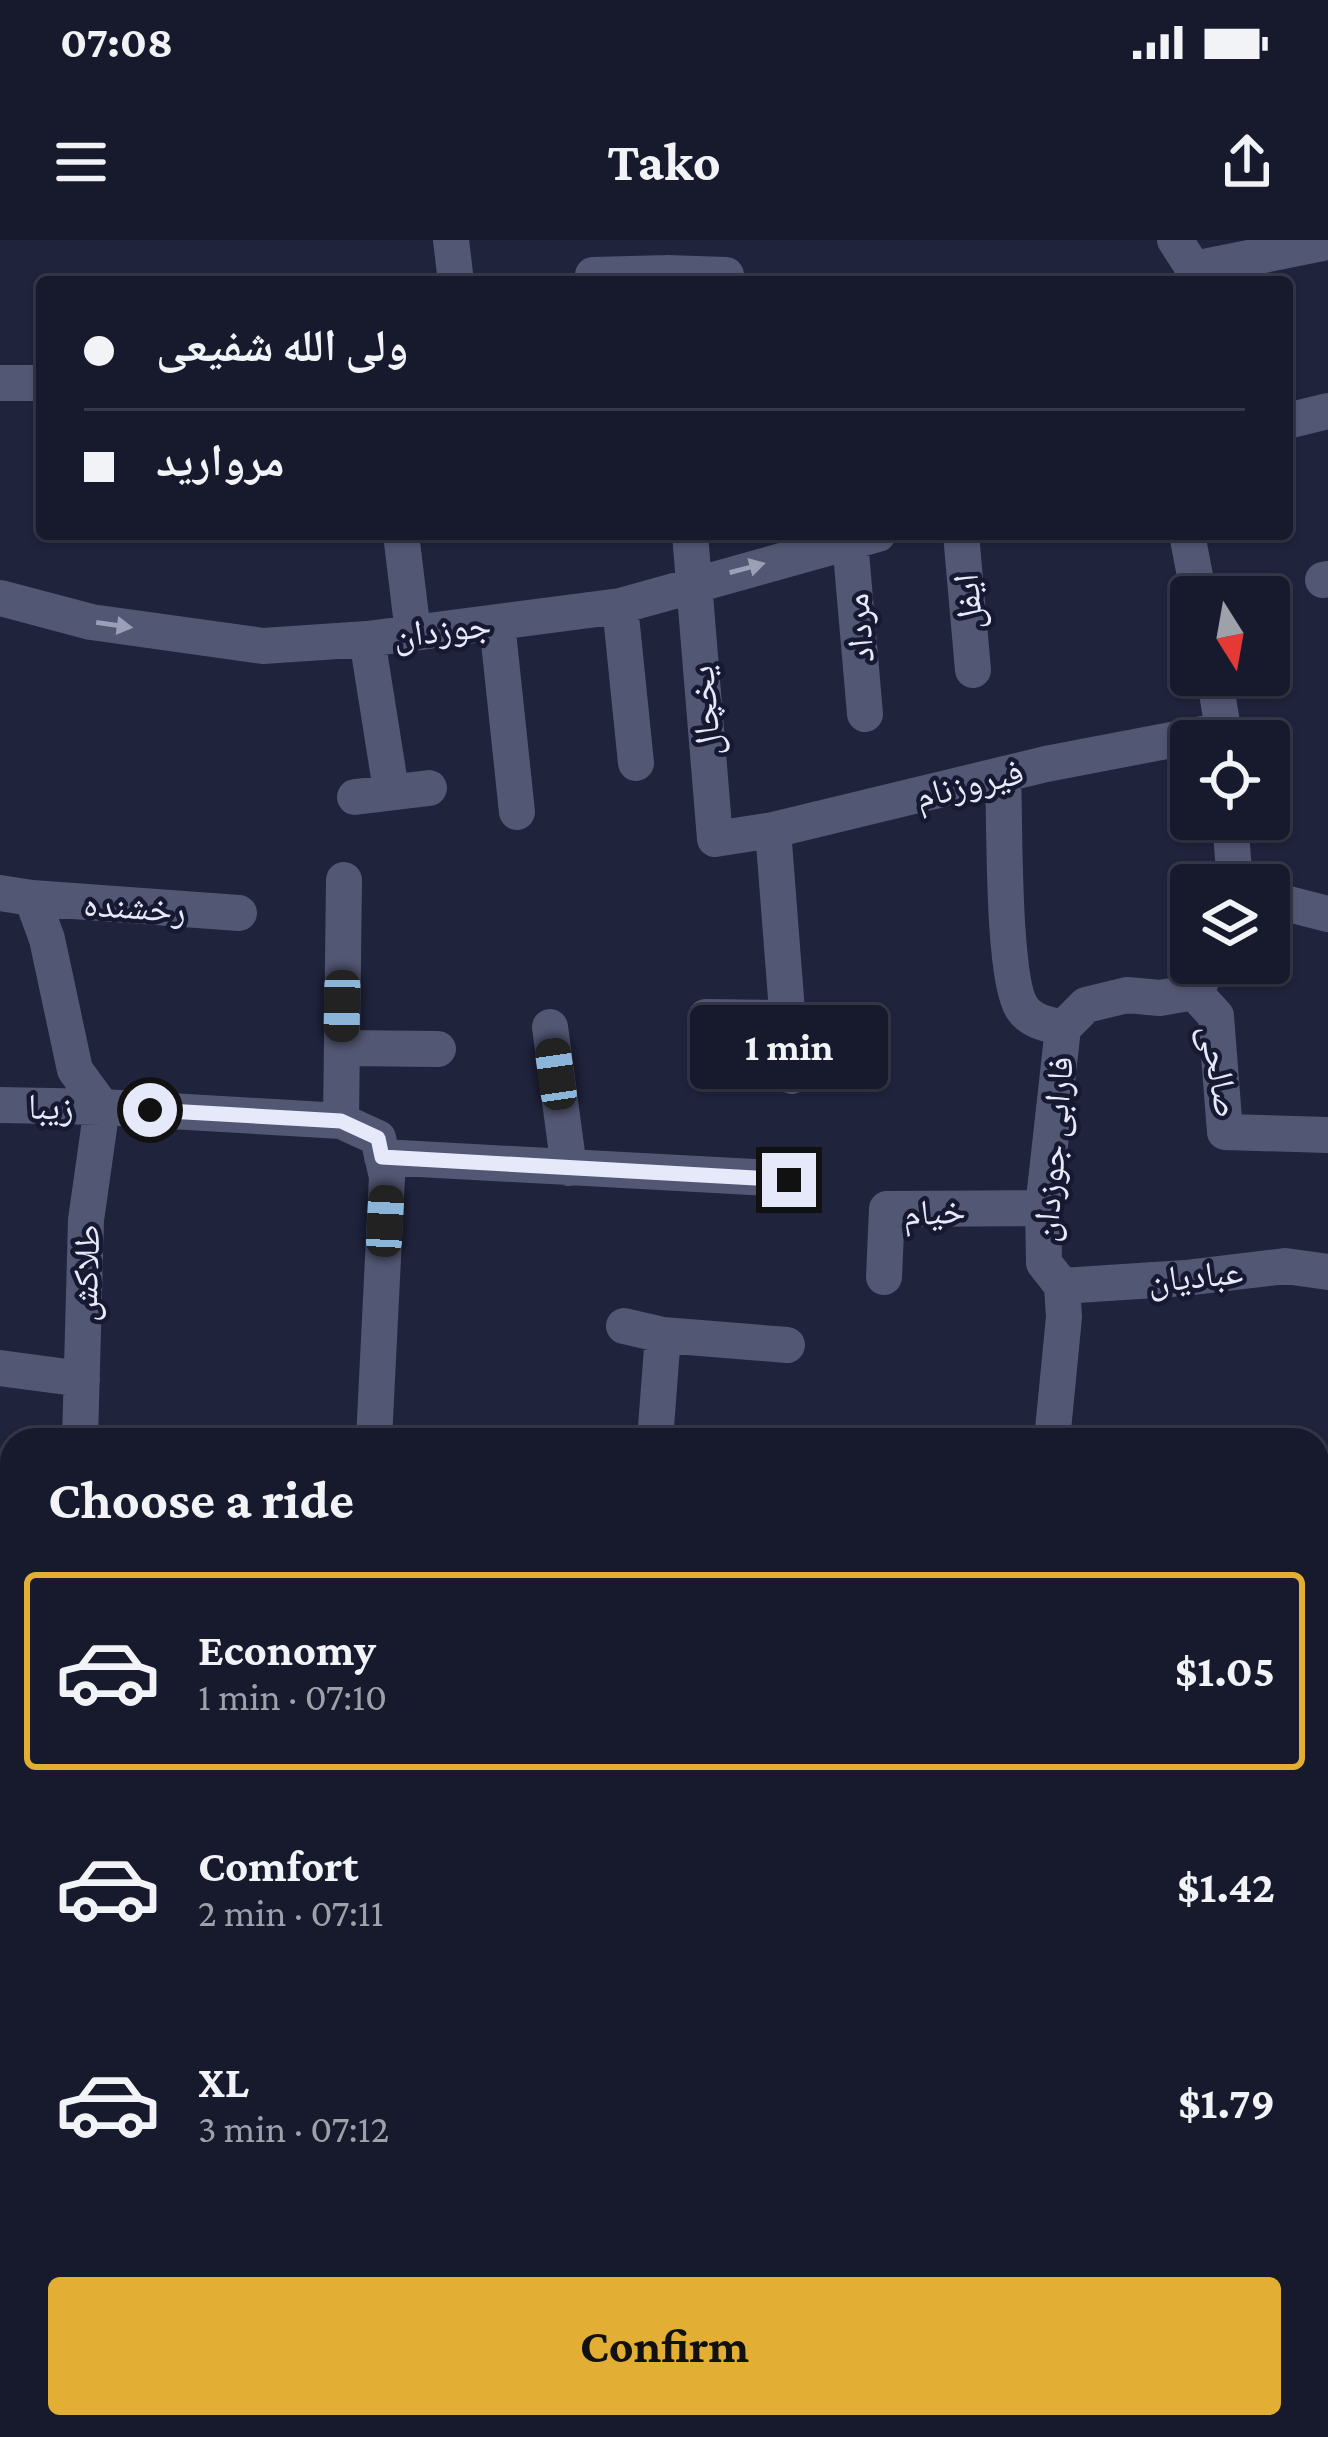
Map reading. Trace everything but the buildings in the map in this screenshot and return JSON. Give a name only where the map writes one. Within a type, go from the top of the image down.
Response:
[{"type":"street","points":[[452,240],[455,276]]},
{"type":"street","points":[[1190,264],[1328,242]]},
{"type":"street","points":[[593,275],[618,276]]},
{"type":"street","points":[[706,276],[726,275]]},
{"type":"street","points":[[0,383],[36,382]]},
{"type":"street","points":[[1293,420],[1328,411]]},
{"type":"street","points":[[402,540],[413,633]]},
{"type":"street","name":"یخچال","points":[[690,540],[715,839]]},
{"type":"street","name":"جوزدان","points":[[0,598],[91,622],[263,646],[367,639],[620,606],[853,540]]},
{"type":"street","name":"مرداد","points":[[864,540],[866,715]]},
{"type":"street","name":"ایفل","points":[[962,540],[973,670]]},
{"type":"street","points":[[1187,540],[1194,576]]},
{"type":"street","points":[[620,606],[636,763]]},
{"type":"street","points":[[496,623],[517,812]]},
{"type":"street","points":[[367,639],[373,794],[429,788]]},
{"type":"street","name":"فیروزنام","points":[[715,839],[773,830],[1003,775],[1170,745]]},
{"type":"street","points":[[1003,775],[1010,967],[1021,1007],[1036,1021],[1063,1028]]},
{"type":"street","points":[[773,830],[792,1076]]},
{"type":"street","points":[[344,880],[341,1121],[378,1138],[387,1177],[375,1428]]},
{"type":"street","points":[[16,896],[47,940],[75,1070],[102,1107]]},
{"type":"street","name":"رخشنده","points":[[16,896],[239,914]]},
{"type":"street","points":[[1290,904],[1328,914]]},
{"type":"street","name":"فارابی جوزدان","points":[[1053,1428],[1064,1317],[1062,1286],[1044,1263],[1043,1208],[1063,1028],[1086,1005],[1127,995],[1160,998],[1189,984]]},
{"type":"street","name":"صالحی","points":[[1205,984],[1216,1016],[1225,1132],[1328,1136]]},
{"type":"street","points":[[706,1017],[788,1018]]},
{"type":"street","points":[[550,1028],[568,1168]]},
{"type":"street","points":[[342,1048],[438,1049]]},
{"type":"street","name":"زیبا","points":[[0,1105],[341,1121]]},
{"type":"street","name":"طلاکش","points":[[80,1428],[86,1220],[102,1107]]},
{"type":"street","points":[[382,1157],[789,1180]]},
{"type":"street","name":"خیام","points":[[884,1277],[887,1208],[1043,1208]]},
{"type":"street","name":"عبادیان","points":[[1062,1286],[1285,1266],[1328,1272]]},
{"type":"street","points":[[624,1326],[663,1335],[787,1345]]},
{"type":"street","points":[[656,1428],[663,1335]]},
{"type":"street","points":[[0,1368],[82,1379]]},
{"type":"route","points":[[150,1110],[341,1121],[378,1138],[382,1157],[789,1180]]}]
